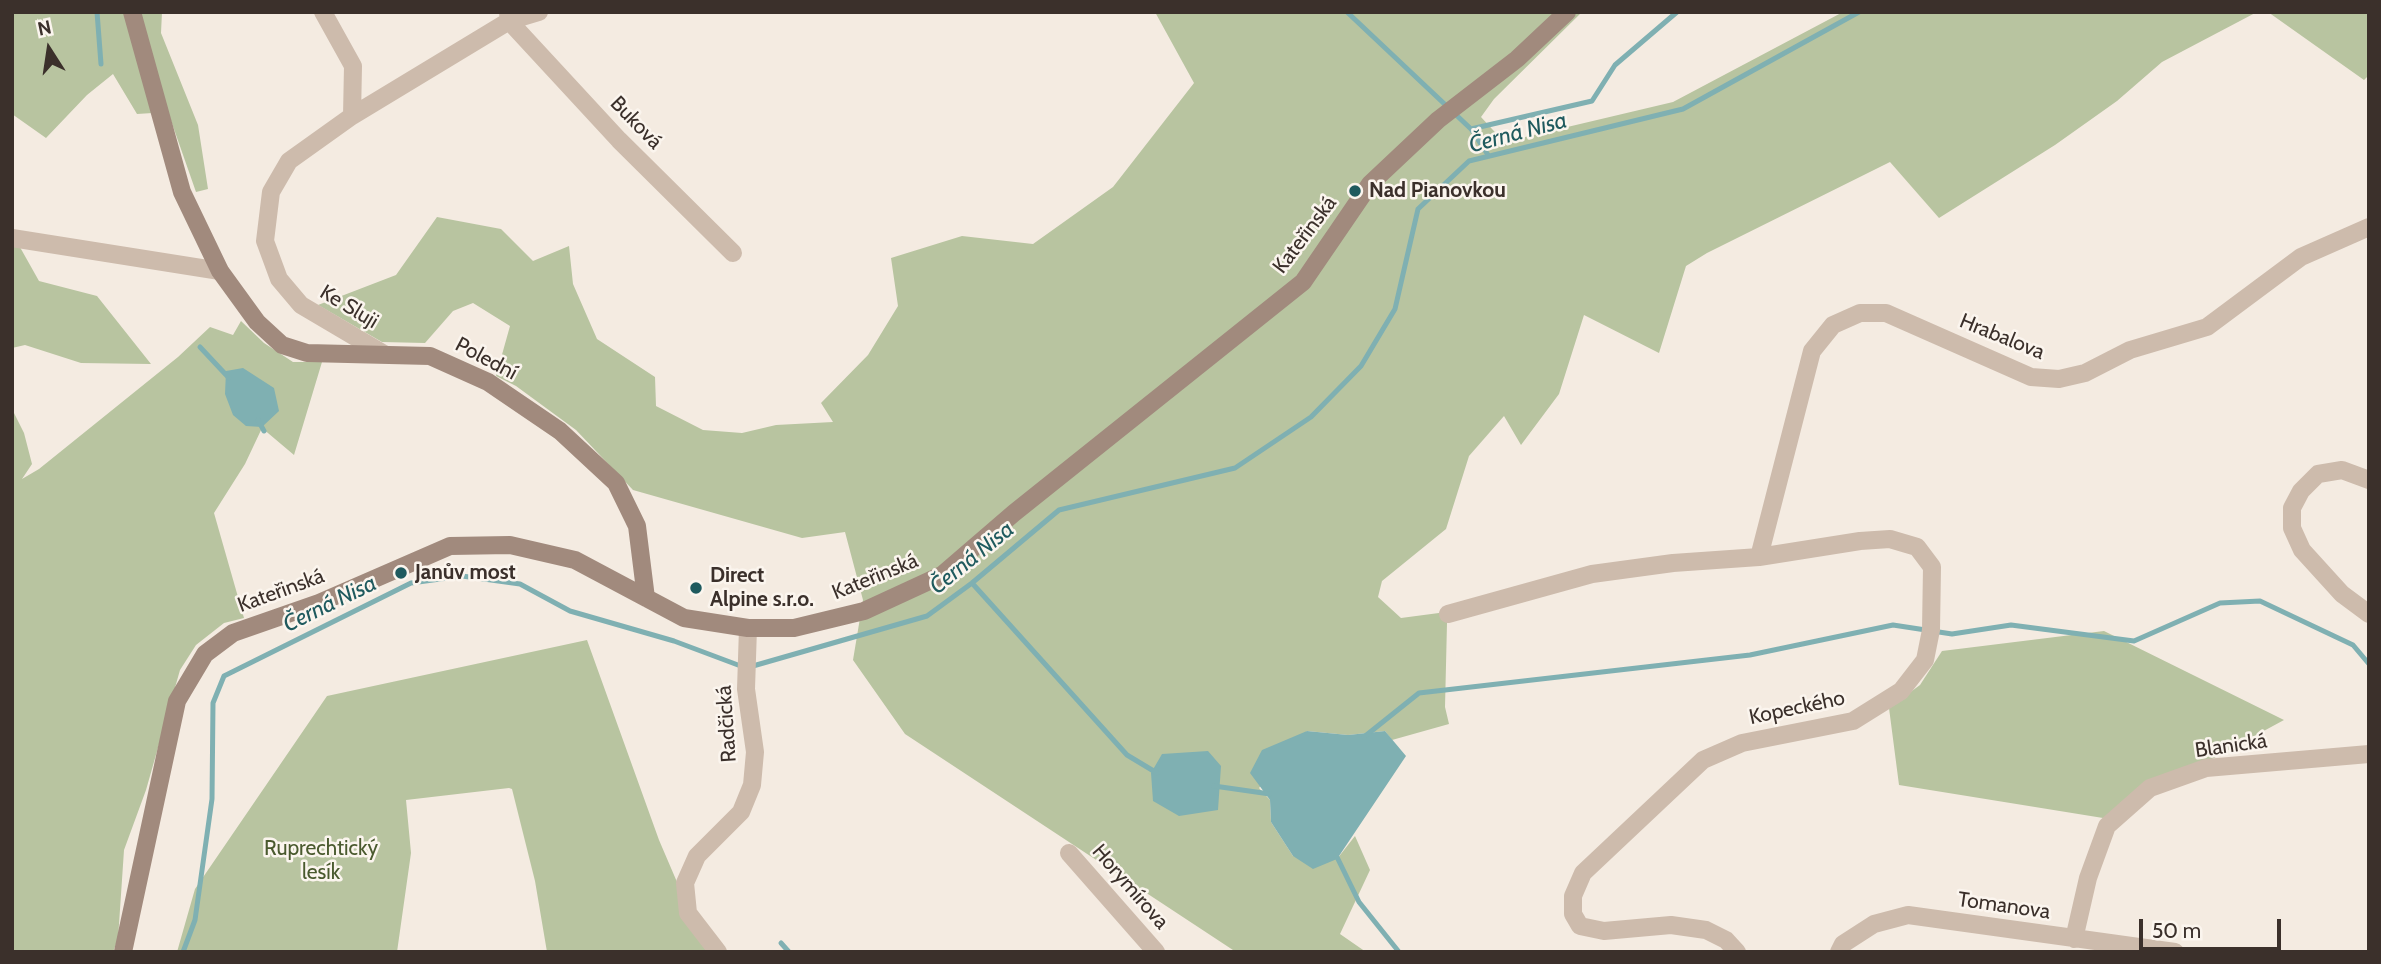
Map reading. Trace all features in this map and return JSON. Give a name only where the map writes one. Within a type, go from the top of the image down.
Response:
[{"type":"street","name":"Polední","points":[[132,12],[182,192],[220,271],[257,322],[282,345],[307,353],[430,356],[488,382],[560,431],[616,483],[637,526],[646,598]]},
{"type":"street","points":[[324,12],[353,66],[352,116]]},
{"type":"street","points":[[352,116],[509,16],[539,12]]},
{"type":"street","name":"Kateřinská","points":[[123,952],[177,701],[205,654],[233,633],[319,603],[450,546],[510,545],[575,560],[684,618],[748,628],[794,628],[864,611],[942,575],[1014,513],[1303,282],[1370,184],[1438,120],[1517,59],[1567,12]]},
{"type":"street","name":"Buková","points":[[509,16],[620,140],[733,253]]},
{"type":"street","name":"Ke Sluji","points":[[352,116],[289,161],[271,192],[265,241],[279,279],[301,305],[384,354]]},
{"type":"street","name":"Hrabalova","points":[[1759,557],[1812,351],[1833,325],[1860,313],[1886,313],[2031,377],[2059,379],[2085,373],[2130,350],[2207,327],[2301,257],[2369,227]]},
{"type":"street","points":[[12,238],[220,271]]},
{"type":"street","points":[[2369,480],[2342,470],[2318,474],[2301,491],[2292,508],[2292,528],[2302,550],[2342,594],[2369,614]]},
{"type":"street","name":"Kopeckého","points":[[1448,614],[1592,574],[1673,563],[1759,557],[1860,541],[1890,539],[1917,547],[1932,566],[1931,630],[1925,660],[1901,691],[1853,721],[1742,743],[1703,760],[1583,873],[1573,896],[1573,914],[1580,926],[1604,931],[1671,925],[1706,930],[1726,940],[1737,952]]},
{"type":"street","name":"Radčická","points":[[718,952],[688,913],[685,883],[697,856],[741,812],[752,785],[755,752],[746,689],[748,628]]},
{"type":"street","name":"Blanická","points":[[2074,939],[2088,878],[2107,826],[2150,788],[2206,768],[2369,754]]},
{"type":"street","name":"Horymírova","points":[[1069,853],[1156,952]]},
{"type":"street","name":"Tomanova","points":[[1839,952],[1843,944],[1874,924],[1908,915],[2175,952]]},
{"type":"green space","points":[[12,12],[162,12],[161,33],[198,125],[208,189],[196,192],[168,112],[137,114],[113,74],[87,95],[46,138],[12,114]]},
{"type":"green space","points":[[1155,12],[1582,12],[1494,99],[1481,117],[1504,142],[1673,102],[1843,12],[2257,12],[2162,62],[2117,101],[2055,145],[1939,218],[1890,162],[1707,253],[1686,266],[1659,353],[1584,315],[1559,394],[1521,445],[1504,416],[1469,456],[1446,529],[1382,581],[1378,597],[1401,618],[1454,611],[1447,623],[1445,707],[1449,724],[1392,740],[1385,731],[1348,735],[1307,731],[1259,788],[1270,800],[1271,822],[1293,856],[1337,859],[1355,836],[1370,870],[1340,934],[1366,952],[1236,952],[905,734],[853,660],[863,600],[845,532],[802,538],[633,490],[576,430],[516,386],[496,376],[510,326],[473,303],[453,311],[425,343],[382,342],[318,305],[396,275],[437,217],[501,229],[533,261],[569,246],[573,284],[597,339],[655,377],[656,406],[703,430],[742,433],[776,425],[833,422],[821,403],[868,355],[898,306],[891,258],[962,236],[1033,244],[1113,187],[1194,83]]},
{"type":"green space","points":[[2268,12],[2369,12],[2369,75],[2364,80]]},
{"type":"green space","points":[[12,233],[39,281],[97,296],[151,364],[81,363],[25,345],[12,348]]},
{"type":"green space","points":[[241,321],[264,343],[293,362],[322,362],[294,455],[262,428],[245,464],[214,513],[244,618],[224,623],[196,645],[180,670],[146,790],[124,850],[118,939],[113,952],[12,952],[12,409],[24,433],[32,464],[22,479],[39,469],[178,357],[210,327],[233,335]]},
{"type":"green space","points":[[2104,631],[2284,720],[2103,818],[1899,785],[1889,708],[1920,685],[1942,651]]},
{"type":"green space","name":"Ruprechtický lesík","points":[[587,640],[659,840],[707,952],[547,952],[535,881],[512,789],[509,788],[406,800],[411,853],[397,952],[177,952],[195,889],[327,696]]},
{"type":"water","points":[[243,368],[274,388],[279,411],[262,427],[246,426],[233,415],[225,394],[226,371]]},
{"type":"water","points":[[1307,731],[1348,735],[1385,731],[1406,756],[1337,859],[1313,869],[1293,856],[1271,822],[1270,800],[1250,773],[1262,750]]},
{"type":"water","points":[[1208,751],[1221,766],[1218,810],[1179,816],[1153,801],[1151,773],[1162,754]]},
{"type":"waterway","points":[[97,12],[101,64]]},
{"type":"waterway","points":[[1347,12],[1471,129],[1488,155]]},
{"type":"waterway","points":[[1471,129],[1592,101],[1615,65],[1677,12]]},
{"type":"waterway","name":"Černá Nisa","points":[[183,952],[195,920],[212,799],[213,703],[224,676],[411,583],[462,576],[520,584],[570,611],[674,641],[746,668],[927,616],[972,583],[1059,510],[1235,468],[1311,417],[1361,366],[1395,309],[1418,209],[1469,161],[1683,109],[1859,12]]},
{"type":"waterway","points":[[200,347],[229,378]]},
{"type":"waterway","points":[[258,420],[264,431]]},
{"type":"waterway","points":[[972,583],[1127,755],[1157,773]]},
{"type":"waterway","points":[[1364,737],[1419,693],[1750,655],[1893,625],[1952,634],[2011,625],[2134,641],[2220,603],[2260,601],[2353,645],[2369,664]]},
{"type":"waterway","points":[[1214,786],[1270,794]]},
{"type":"waterway","points":[[1335,853],[1359,902],[1399,952]]},
{"type":"waterway","points":[[781,943],[789,952]]},
{"type":"place","name":"Nad Pianovkou","points":[[1355,191]]},
{"type":"place","name":"Janův most","points":[[401,573]]},
{"type":"place","name":"Direct Alpine s.r.o.","points":[[696,588]]}]
